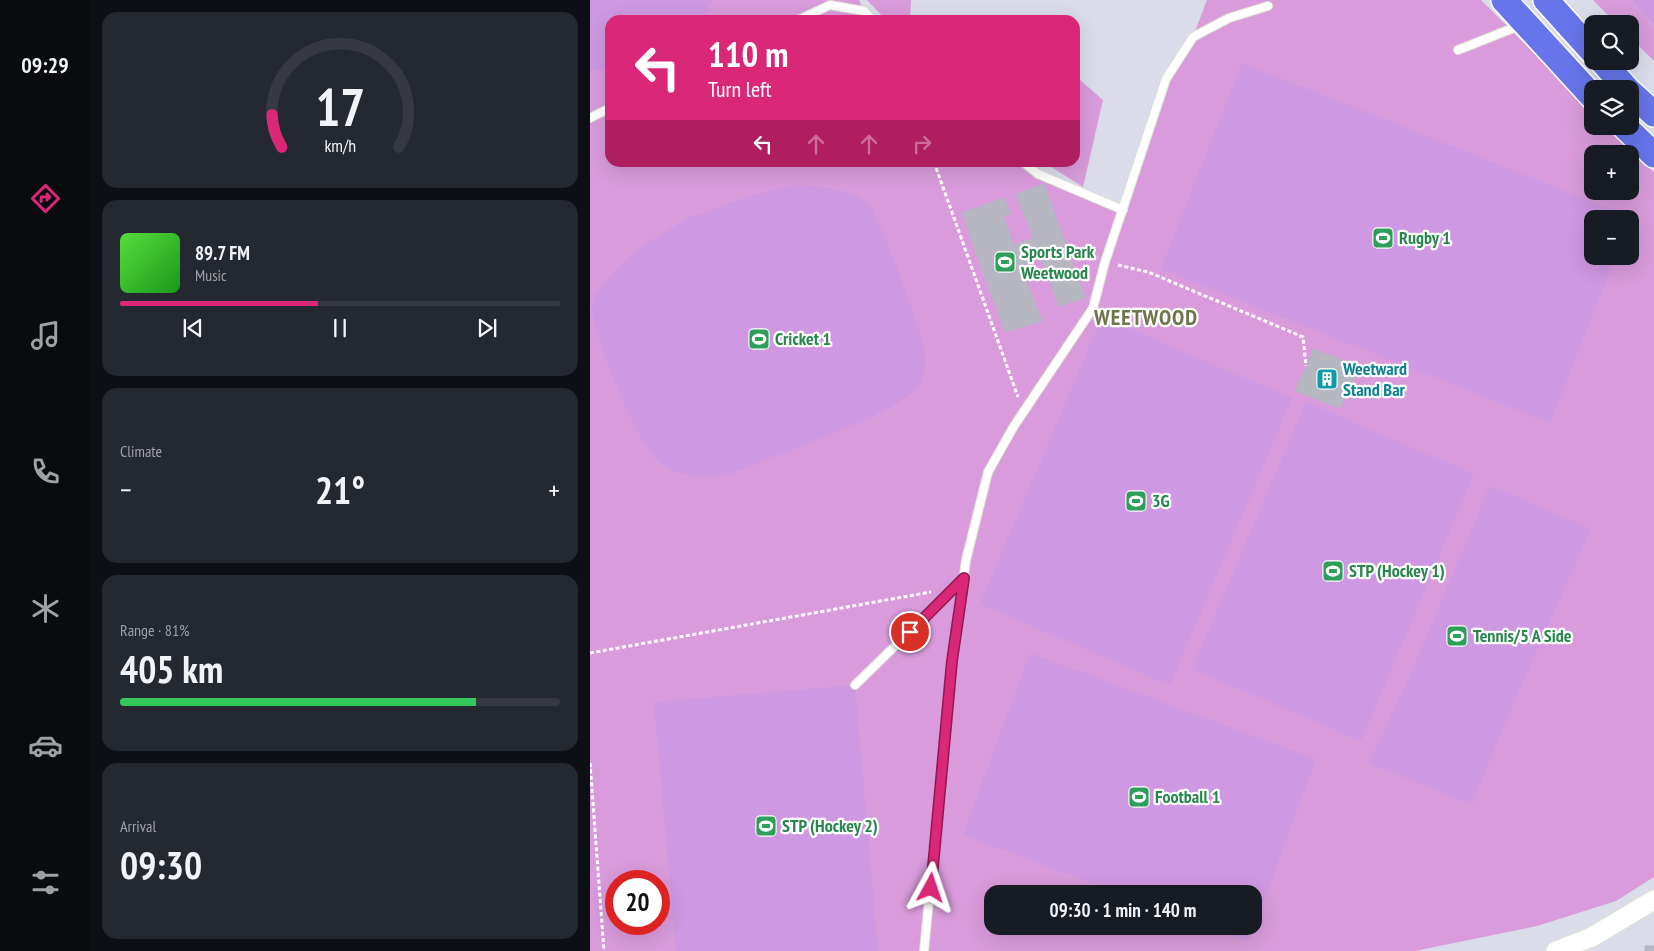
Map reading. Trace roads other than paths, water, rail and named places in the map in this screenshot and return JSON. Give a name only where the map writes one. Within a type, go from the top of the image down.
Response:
[{"type":"highway","points":[[1504,0],[1584,87]]},
{"type":"highway","points":[[1546,0],[1584,42]]},
{"type":"highway","points":[[1610,70],[1619,80]]},
{"type":"highway","points":[[1639,100],[1654,114]]},
{"type":"highway","points":[[1634,135],[1654,154]]},
{"type":"street","points":[[1556,951],[1592,937],[1654,900]]},
{"type":"lane","points":[[809,15],[830,5],[864,12],[867,15]]},
{"type":"lane","points":[[924,951],[952,661],[964,578],[988,472],[1023,413],[1093,308],[1105,262],[1166,79],[1193,37],[1229,18],[1268,6]]},
{"type":"lane","points":[[1458,50],[1525,24]]},
{"type":"lane","points":[[590,118],[605,110]]},
{"type":"lane","points":[[1029,167],[1038,174],[1123,210]]},
{"type":"lane","points":[[855,684],[964,578]]},
{"type":"place","name":"Rugby 1","points":[[1383,238]]},
{"type":"place","name":"Sports Park Weetwood","points":[[1005,262]]},
{"type":"place","name":"Cricket 1","points":[[759,339]]},
{"type":"place","name":"Weetward Stand Bar","points":[[1327,379]]},
{"type":"place","name":"3G","points":[[1136,501]]},
{"type":"place","name":"STP (Hockey 1)","points":[[1333,571]]},
{"type":"place","name":"Tennis/5 A Side","points":[[1457,636]]},
{"type":"place","name":"Football 1","points":[[1139,797]]},
{"type":"place","name":"STP (Hockey 2)","points":[[766,826]]},
{"type":"district","name":"WEETWOOD","points":[[1146,317]]}]
